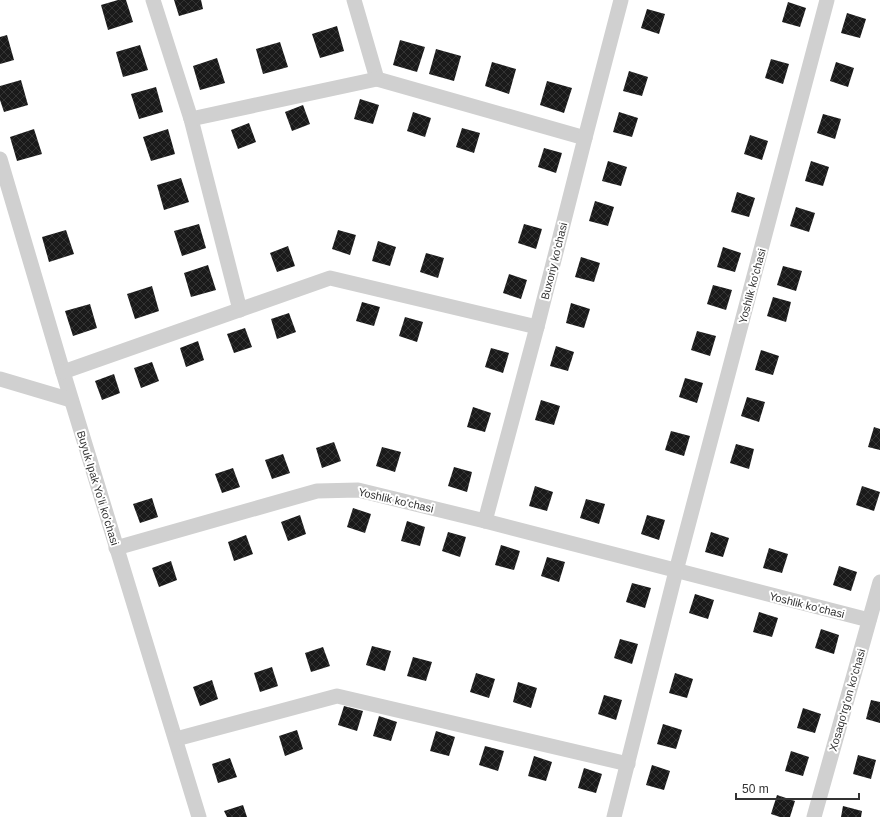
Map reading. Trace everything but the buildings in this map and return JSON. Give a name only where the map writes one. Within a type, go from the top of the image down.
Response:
[{"type":"street","points":[[153,0],[191,119],[240,310]]},
{"type":"street","points":[[354,0],[376,79]]},
{"type":"street","name":"Buxoriy ko'chasi","points":[[485,521],[537,327],[584,138],[621,0]]},
{"type":"street","name":"Yoshlik ko'chasi","points":[[614,817],[676,571],[827,0]]},
{"type":"street","points":[[191,119],[376,79],[584,138]]},
{"type":"street","name":"Buyuk Ipak Yo'li ko'chasi","points":[[0,159],[116,548],[199,817]]},
{"type":"street","points":[[63,372],[330,278],[537,327]]},
{"type":"street","points":[[0,379],[72,400]]},
{"type":"street","name":"Yoshlik ko'chasi","points":[[116,548],[317,491],[358,490],[485,521],[869,620]]},
{"type":"street","name":"Xosaqo'rg'on ko'chasi","points":[[814,817],[880,582]]},
{"type":"street","points":[[176,739],[338,696],[628,764]]}]
